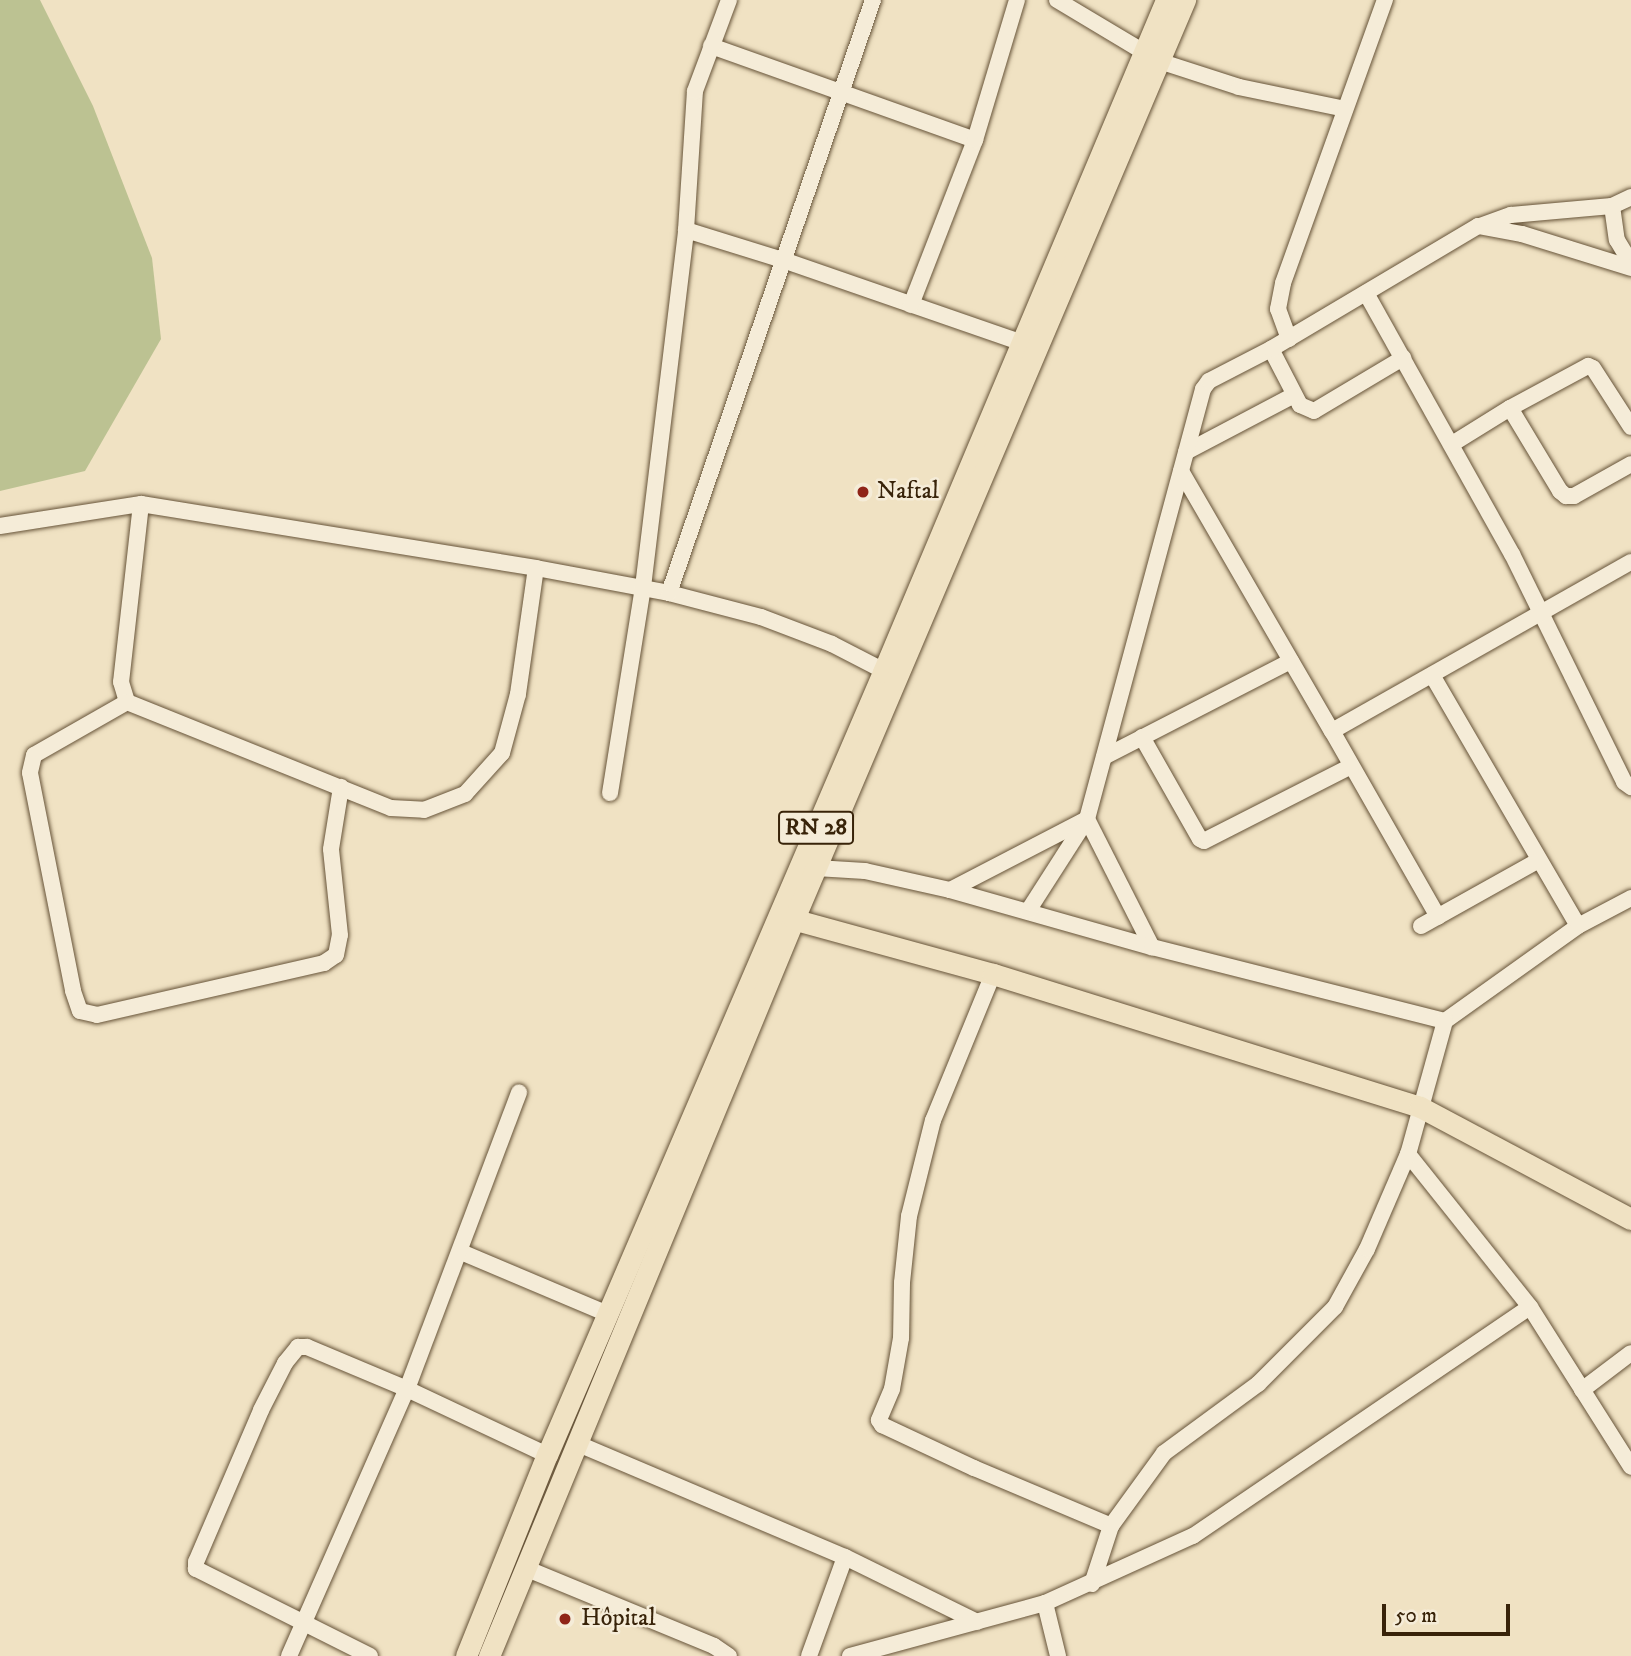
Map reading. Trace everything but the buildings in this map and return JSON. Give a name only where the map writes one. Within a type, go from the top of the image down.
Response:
[{"type":"main road","name":"RN 28","points":[[1153,55],[1167,0]]},
{"type":"main road","name":"RN 28","points":[[489,1656],[787,917],[1153,55],[1185,0]]},
{"type":"main road","name":"RN 28","points":[[466,1656],[547,1455],[608,1314],[787,917],[817,868],[890,675]]},
{"type":"main road","points":[[787,917],[993,974],[1420,1107],[1631,1219]]},
{"type":"street","points":[[610,793],[643,587],[686,230],[695,91],[729,0]]},
{"type":"street","points":[[670,593],[873,0]]},
{"type":"street","points":[[911,304],[975,140],[1017,0]]},
{"type":"street","points":[[1057,0],[1153,55],[1238,87],[1345,109]]},
{"type":"street","points":[[1289,339],[1278,309],[1283,283],[1385,0]]},
{"type":"street","points":[[711,46],[975,140]]},
{"type":"street","points":[[1028,911],[1087,819],[1203,389],[1209,381],[1289,339],[1478,226],[1511,215],[1612,206],[1631,197]]},
{"type":"street","points":[[1612,206],[1617,240],[1631,266]]},
{"type":"street","points":[[1478,226],[1522,234],[1631,266]]},
{"type":"street","points":[[686,230],[783,260],[1029,345]]},
{"type":"street","points":[[1366,293],[1452,444],[1542,613],[1624,782],[1631,787]]},
{"type":"street","points":[[1271,349],[1294,394],[1306,410],[1314,411],[1403,358]]},
{"type":"street","points":[[1452,444],[1510,408],[1588,366],[1593,368],[1631,427]]},
{"type":"street","points":[[1186,452],[1294,394]]},
{"type":"street","points":[[1510,408],[1560,491],[1566,496],[1574,496],[1631,464]]},
{"type":"street","points":[[1181,471],[1438,917]]},
{"type":"street","points":[[0,526],[141,504],[536,568],[670,593],[773,622],[832,644],[890,675]]},
{"type":"street","points":[[127,702],[121,682],[141,504]]},
{"type":"street","points":[[1332,731],[1631,562]]},
{"type":"street","points":[[127,702],[391,808],[424,810],[465,794],[502,753],[518,694],[536,568]]},
{"type":"street","points":[[1104,757],[1291,661]]},
{"type":"street","points":[[1432,674],[1578,926]]},
{"type":"street","points":[[127,702],[34,755],[30,773],[73,991],[80,1011],[97,1015],[324,963],[336,955],[340,934],[331,849],[341,787]]},
{"type":"street","points":[[1142,737],[1203,841],[1352,766]]},
{"type":"street","points":[[950,890],[1087,819]]},
{"type":"street","points":[[1087,819],[1152,947]]},
{"type":"street","points":[[1421,926],[1539,860]]},
{"type":"street","points":[[817,868],[865,870],[950,890],[1152,947],[1445,1021]]},
{"type":"street","points":[[1092,1584],[1111,1526],[1164,1453],[1258,1384],[1335,1307],[1367,1249],[1408,1154],[1445,1021],[1578,926],[1631,898]]},
{"type":"street","points":[[993,974],[933,1120],[909,1216],[897,1363],[892,1389],[879,1420],[882,1425],[951,1457],[1111,1526]]},
{"type":"street","points":[[289,1656],[407,1389],[461,1252],[519,1092]]},
{"type":"street","points":[[1408,1154],[1530,1307],[1631,1467]]},
{"type":"street","points":[[461,1252],[608,1314]]},
{"type":"street","points":[[850,1656],[1045,1603],[1193,1536],[1530,1307]]},
{"type":"street","points":[[370,1656],[196,1569],[196,1562],[261,1409],[285,1363],[298,1347],[307,1347],[407,1389],[547,1455]]},
{"type":"street","points":[[1582,1390],[1631,1353]]},
{"type":"street","points":[[576,1443],[845,1557],[977,1622]]},
{"type":"street","points":[[809,1656],[845,1557]]},
{"type":"street","points":[[524,1568],[714,1646],[729,1656]]},
{"type":"street","points":[[1045,1603],[1058,1656]]},
{"type":"green space","points":[[0,0],[40,0],[93,106],[152,258],[161,339],[85,471],[0,491]]},
{"type":"place","name":"Naftal","points":[[863,492]]},
{"type":"place","name":"Hôpital","points":[[565,1619]]}]
